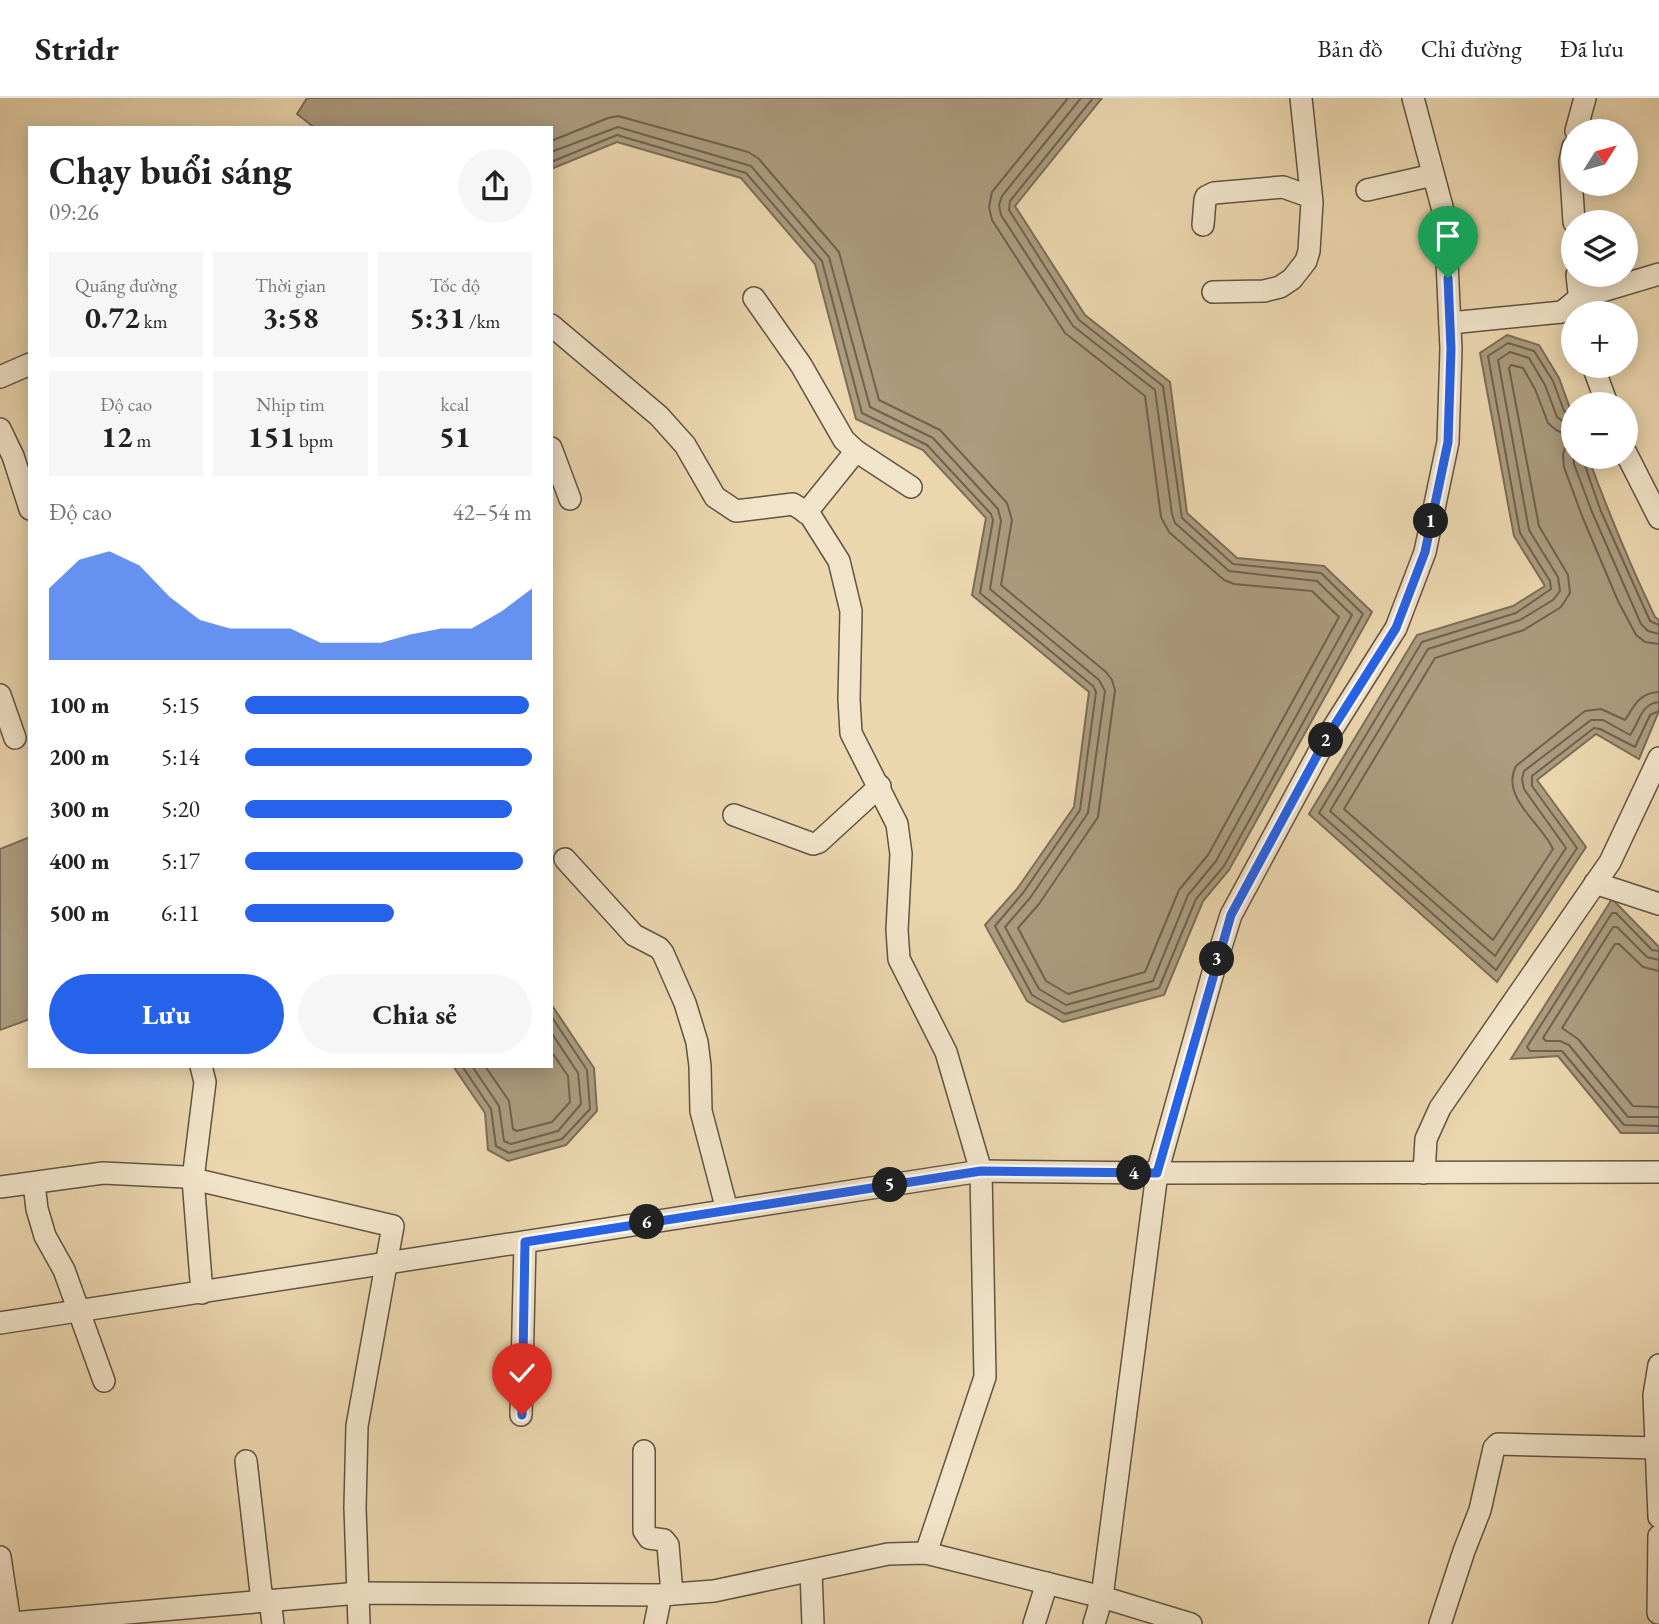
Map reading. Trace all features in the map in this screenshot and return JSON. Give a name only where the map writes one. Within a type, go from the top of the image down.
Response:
[{"type":"street","points":[[1213,292],[1264,291],[1280,287],[1292,279],[1306,261],[1309,251],[1311,197],[1301,98]]},
{"type":"street","points":[[1094,1624],[1102,1597],[1157,1173],[1231,915],[1326,739],[1396,628],[1425,552],[1448,442],[1450,323],[1444,218],[1413,98]]},
{"type":"street","points":[[1579,119],[1585,98]]},
{"type":"street","points":[[1367,190],[1433,175]]},
{"type":"street","points":[[1203,225],[1206,197],[1214,193],[1283,187],[1311,197]]},
{"type":"street","points":[[1590,301],[1659,274]]},
{"type":"street","points":[[754,298],[788,345],[839,432],[856,451],[911,487]]},
{"type":"street","points":[[1450,323],[1561,312]]},
{"type":"street","points":[[553,327],[659,416],[685,445],[715,497],[736,511],[793,505],[810,515],[839,561],[851,611],[851,733],[897,824],[901,854],[897,930],[899,959],[946,1052],[981,1171],[985,1377],[926,1553]]},
{"type":"street","points":[[0,377],[28,365]]},
{"type":"street","points":[[0,429],[21,456],[28,497]]},
{"type":"street","points":[[806,513],[856,451]]},
{"type":"street","points":[[553,452],[570,499]]},
{"type":"street","points":[[1634,469],[1659,518]]},
{"type":"street","points":[[0,695],[15,738]]},
{"type":"street","points":[[1424,1172],[1426,1139],[1440,1108],[1609,862],[1659,758]]},
{"type":"street","points":[[734,815],[813,844],[819,842],[880,786]]},
{"type":"street","points":[[565,859],[634,935],[659,948],[663,953],[685,1003],[697,1042],[701,1111],[727,1210]]},
{"type":"street","points":[[1595,883],[1659,904]]},
{"type":"street","points":[[202,1068],[205,1082],[193,1179],[202,1293]]},
{"type":"street","points":[[0,1323],[981,1171],[1659,1172]]},
{"type":"street","points":[[0,1186],[34,1184],[103,1173],[193,1179],[393,1226],[357,1426],[355,1507],[359,1624]]},
{"type":"street","points":[[34,1184],[37,1209],[45,1236],[64,1270],[104,1381]]},
{"type":"street","points":[[522,1415],[525,1242]]},
{"type":"street","points":[[1659,1365],[1654,1395],[1659,1517]]},
{"type":"street","points":[[1440,1624],[1480,1510],[1494,1448],[1498,1444],[1657,1448]]},
{"type":"street","points":[[644,1451],[644,1531],[649,1538],[664,1540],[668,1545],[666,1594],[655,1624]]},
{"type":"street","points":[[246,1461],[266,1600],[273,1624]]},
{"type":"street","points":[[1658,1613],[1659,1536]]},
{"type":"street","points":[[0,1557],[5,1623],[128,1618],[266,1600],[359,1592],[666,1594],[714,1591],[888,1554],[926,1553],[1102,1597],[1191,1624]]},
{"type":"street","points":[[811,1571],[813,1624]]},
{"type":"street","points":[[1034,1624],[1047,1583]]},
{"type":"water","points":[[307,98],[1102,98],[1015,206],[1085,315],[1170,382],[1187,513],[1237,558],[1324,566],[1372,612],[1229,870],[1203,901],[1164,995],[1063,1022],[1027,1001],[985,925],[1017,889],[1074,807],[1089,692],[972,595],[986,518],[923,450],[856,419],[815,264],[741,178],[617,142],[553,168],[553,126],[312,126],[297,114]]},
{"type":"water","points":[[1507,335],[1539,345],[1559,378],[1564,392],[1561,392],[1561,469],[1593,469],[1628,558],[1655,617],[1659,620],[1659,711],[1639,759],[1596,734],[1537,780],[1586,847],[1497,982],[1309,814],[1417,635],[1513,606],[1545,586],[1514,536],[1480,353]]},
{"type":"water","points":[[28,838],[28,1020],[0,1030],[0,849]]},
{"type":"water","points":[[1612,899],[1659,947],[1659,1133],[1621,1133],[1558,1056],[1511,1059]]},
{"type":"water","points":[[553,1007],[594,1068],[597,1111],[566,1145],[508,1161],[488,1150],[485,1113],[454,1068],[553,1068]]},
{"type":"route","points":[[522,1415],[525,1242],[981,1171],[1157,1173],[1231,915],[1326,739],[1396,628],[1425,552],[1448,442],[1451,349],[1448,278]]}]
